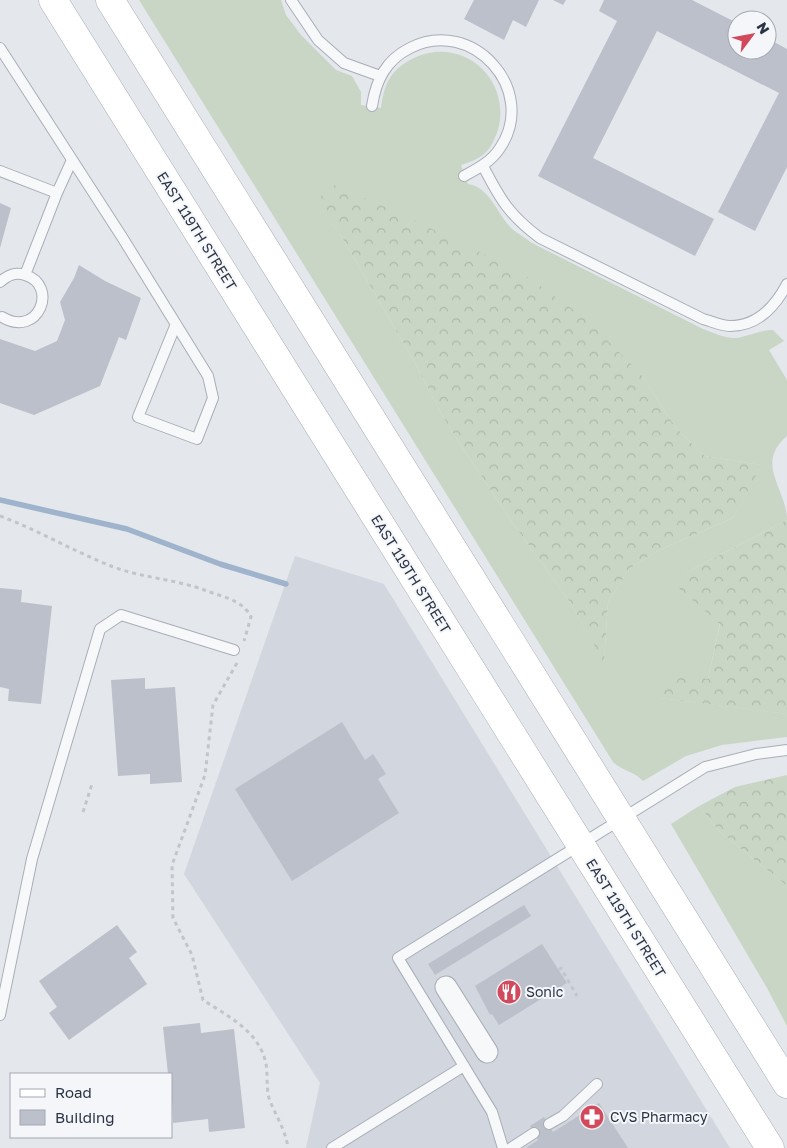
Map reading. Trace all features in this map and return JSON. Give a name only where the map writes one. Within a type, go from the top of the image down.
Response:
[{"type":"main road","name":"EAST 119TH STREET","points":[[53,0],[770,1148]]},
{"type":"main road","points":[[110,0],[787,1084]]},
{"type":"street","points":[[446,987],[486,1052]]},
{"type":"lane","points":[[291,0],[318,40],[344,64],[380,76]]},
{"type":"lane","points":[[372,106],[375,88],[384,68],[400,53],[421,42],[445,39],[469,45],[489,58],[504,78],[511,101],[509,126],[500,148],[483,166],[464,176]]},
{"type":"lane","points":[[0,48],[122,236],[208,376],[213,398],[197,439],[138,418],[176,324]]},
{"type":"lane","points":[[25,275],[72,160]]},
{"type":"lane","points":[[483,166],[498,194],[517,221],[540,238],[702,319],[729,326],[752,322],[770,310],[787,284]]},
{"type":"lane","points":[[0,172],[57,193]]},
{"type":"lane","points":[[0,282],[13,274],[25,275],[36,281],[41,288],[42,304],[34,318],[18,323],[2,317]]},
{"type":"lane","points":[[0,1015],[32,859],[100,629],[121,615],[238,653]]},
{"type":"lane","points":[[503,1148],[492,1112],[398,958],[581,846],[705,767],[756,754],[787,750]]},
{"type":"lane","points":[[331,1148],[464,1066]]},
{"type":"lane","points":[[548,1124],[563,1116],[597,1084]]},
{"type":"lane","points":[[510,1148],[534,1133]]},
{"type":"path","points":[[0,516],[30,527],[112,567],[195,586],[238,602],[246,608],[251,617],[238,653],[213,706],[205,775],[172,865],[173,918],[192,955],[204,1000],[244,1027],[256,1041],[266,1063],[268,1096],[286,1136],[288,1148]]},
{"type":"path","points":[[83,812],[92,784]]},
{"type":"path","points":[[559,970],[561,968],[577,996]]},
{"type":"shaded area","points":[[295,556],[384,584],[730,1148],[306,1148],[320,1083],[184,874]]},
{"type":"green space","points":[[139,0],[281,0],[286,15],[301,35],[336,70],[352,76],[361,92],[361,105],[381,108],[389,79],[398,68],[412,59],[430,53],[448,52],[464,57],[479,66],[490,78],[497,93],[500,111],[498,130],[489,148],[479,157],[461,165],[468,184],[476,186],[488,196],[512,229],[532,243],[703,329],[730,338],[773,330],[784,341],[769,350],[787,380],[787,436],[778,446],[773,457],[772,467],[786,509],[787,520],[693,569],[674,583],[720,623],[708,679],[660,698],[787,714],[787,737],[722,745],[686,756],[643,781],[613,762]],"holes":[[[316,201],[641,374],[676,428],[705,456],[761,465],[733,518],[657,551],[629,569],[608,602],[604,662],[570,602],[509,518],[444,419],[415,363],[340,234]]]},
{"type":"green space","points":[[335,185],[401,214],[519,271],[585,318],[641,374],[676,428],[705,456],[762,465],[733,518],[657,551],[629,569],[608,602],[604,663],[570,602],[509,518],[444,419],[415,363],[340,234],[315,201]]},
{"type":"green space","points":[[787,520],[787,714],[659,698],[675,676],[708,679],[720,624],[673,583],[693,569]]},
{"type":"green space","points":[[787,775],[787,886],[719,831],[699,806],[735,787]]},
{"type":"green space","points":[[699,806],[719,831],[787,886],[787,1026],[767,988],[671,824]]},
{"type":"building","points":[[474,0],[539,0],[526,27],[513,20],[504,40],[464,19]]},
{"type":"building","points":[[553,0],[566,0],[563,5]]},
{"type":"building","points":[[604,0],[692,0],[727,18],[727,60],[777,60],[777,44],[787,49],[787,167],[755,231],[718,212],[779,93],[657,31],[593,158],[714,219],[695,256],[538,176],[617,21],[599,11]]},
{"type":"building","points":[[0,203],[11,208],[0,248]]},
{"type":"building","points":[[79,265],[105,281],[141,298],[126,340],[119,337],[100,386],[34,415],[0,403],[0,339],[35,351],[57,341],[65,320],[60,302]]},
{"type":"building","points":[[0,588],[22,590],[21,602],[52,606],[41,704],[8,701],[9,689],[0,687]]},
{"type":"building","points":[[145,678],[145,689],[175,687],[182,782],[150,784],[150,774],[118,776],[111,680]]},
{"type":"building","points":[[342,722],[365,760],[373,754],[386,774],[378,779],[399,813],[292,881],[235,789]]},
{"type":"building","points":[[524,905],[531,916],[435,975],[428,964]]},
{"type":"building","points":[[117,925],[137,952],[129,958],[147,984],[69,1040],[49,1013],[57,1007],[39,981]]},
{"type":"building","points":[[542,944],[567,983],[499,1025],[492,1014],[490,1015],[475,986]]},
{"type":"building","points":[[200,1023],[201,1033],[234,1029],[245,1128],[209,1132],[208,1119],[173,1123],[172,1073],[168,1073],[163,1027]]},
{"type":"building","name":"CVS Pharmacy","points":[[599,1103],[628,1148],[526,1148],[538,1140],[530,1126],[544,1117],[553,1132]]},
{"type":"waterway","points":[[0,500],[127,529],[220,564],[286,584]]},
{"type":"place","name":"Sonic","points":[[509,992]]},
{"type":"place","name":"CVS Pharmacy","points":[[592,1117]]}]
